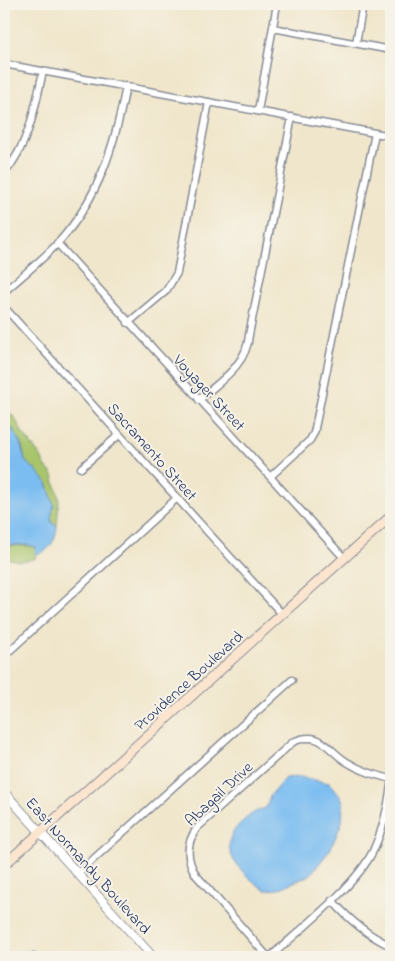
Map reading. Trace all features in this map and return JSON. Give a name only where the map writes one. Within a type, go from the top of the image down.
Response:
[{"type":"main road","name":"Providence Boulevard","points":[[4,865],[344,558],[389,521]]},
{"type":"street","points":[[258,110],[277,4]]},
{"type":"street","points":[[356,43],[363,4]]},
{"type":"street","points":[[273,28],[391,50]]},
{"type":"street","points":[[4,64],[391,136]]},
{"type":"street","points":[[4,174],[22,147],[33,120],[43,71]]},
{"type":"street","points":[[4,292],[57,244],[79,217],[90,199],[113,145],[126,86]]},
{"type":"street","points":[[128,323],[166,291],[176,273],[209,102]]},
{"type":"street","points":[[199,400],[239,364],[249,346],[251,326],[292,117]]},
{"type":"street","points":[[270,477],[310,440],[314,433],[375,133]]},
{"type":"street","name":"Voyager Street","points":[[57,244],[344,558]]},
{"type":"street","name":"Sacramento Street","points":[[4,307],[282,614]]},
{"type":"street","points":[[81,468],[119,435]]},
{"type":"street","points":[[4,656],[178,498]]},
{"type":"street","points":[[78,873],[292,680]]},
{"type":"street","name":"Abagail Drive","points":[[269,957],[190,866],[188,851],[191,836],[196,828],[293,742],[301,739],[312,738],[320,740],[347,762],[366,772],[391,779]]},
{"type":"street","points":[[269,957],[332,900],[360,871],[373,852],[382,829],[391,785]]},
{"type":"street","name":"East Normandy Boulevard","points":[[4,792],[154,957]]},
{"type":"street","points":[[332,900],[353,922],[373,938],[391,946]]},
{"type":"green space","points":[[4,408],[15,418],[22,432],[53,475],[59,498],[57,526],[52,523],[53,500],[48,486],[39,474],[25,461],[22,446],[14,430],[4,421]]},
{"type":"green space","points":[[4,545],[36,547],[35,559],[19,561],[4,558]]},
{"type":"water","points":[[4,421],[13,430],[18,439],[25,461],[47,483],[54,505],[51,518],[52,523],[57,526],[55,536],[48,548],[40,553],[35,554],[36,547],[28,545],[4,545]]},
{"type":"water","points":[[300,777],[329,783],[343,802],[342,822],[330,850],[310,875],[278,889],[265,890],[247,876],[234,860],[230,851],[230,841],[233,832],[242,822],[253,813],[266,808],[270,796],[285,778]]}]
